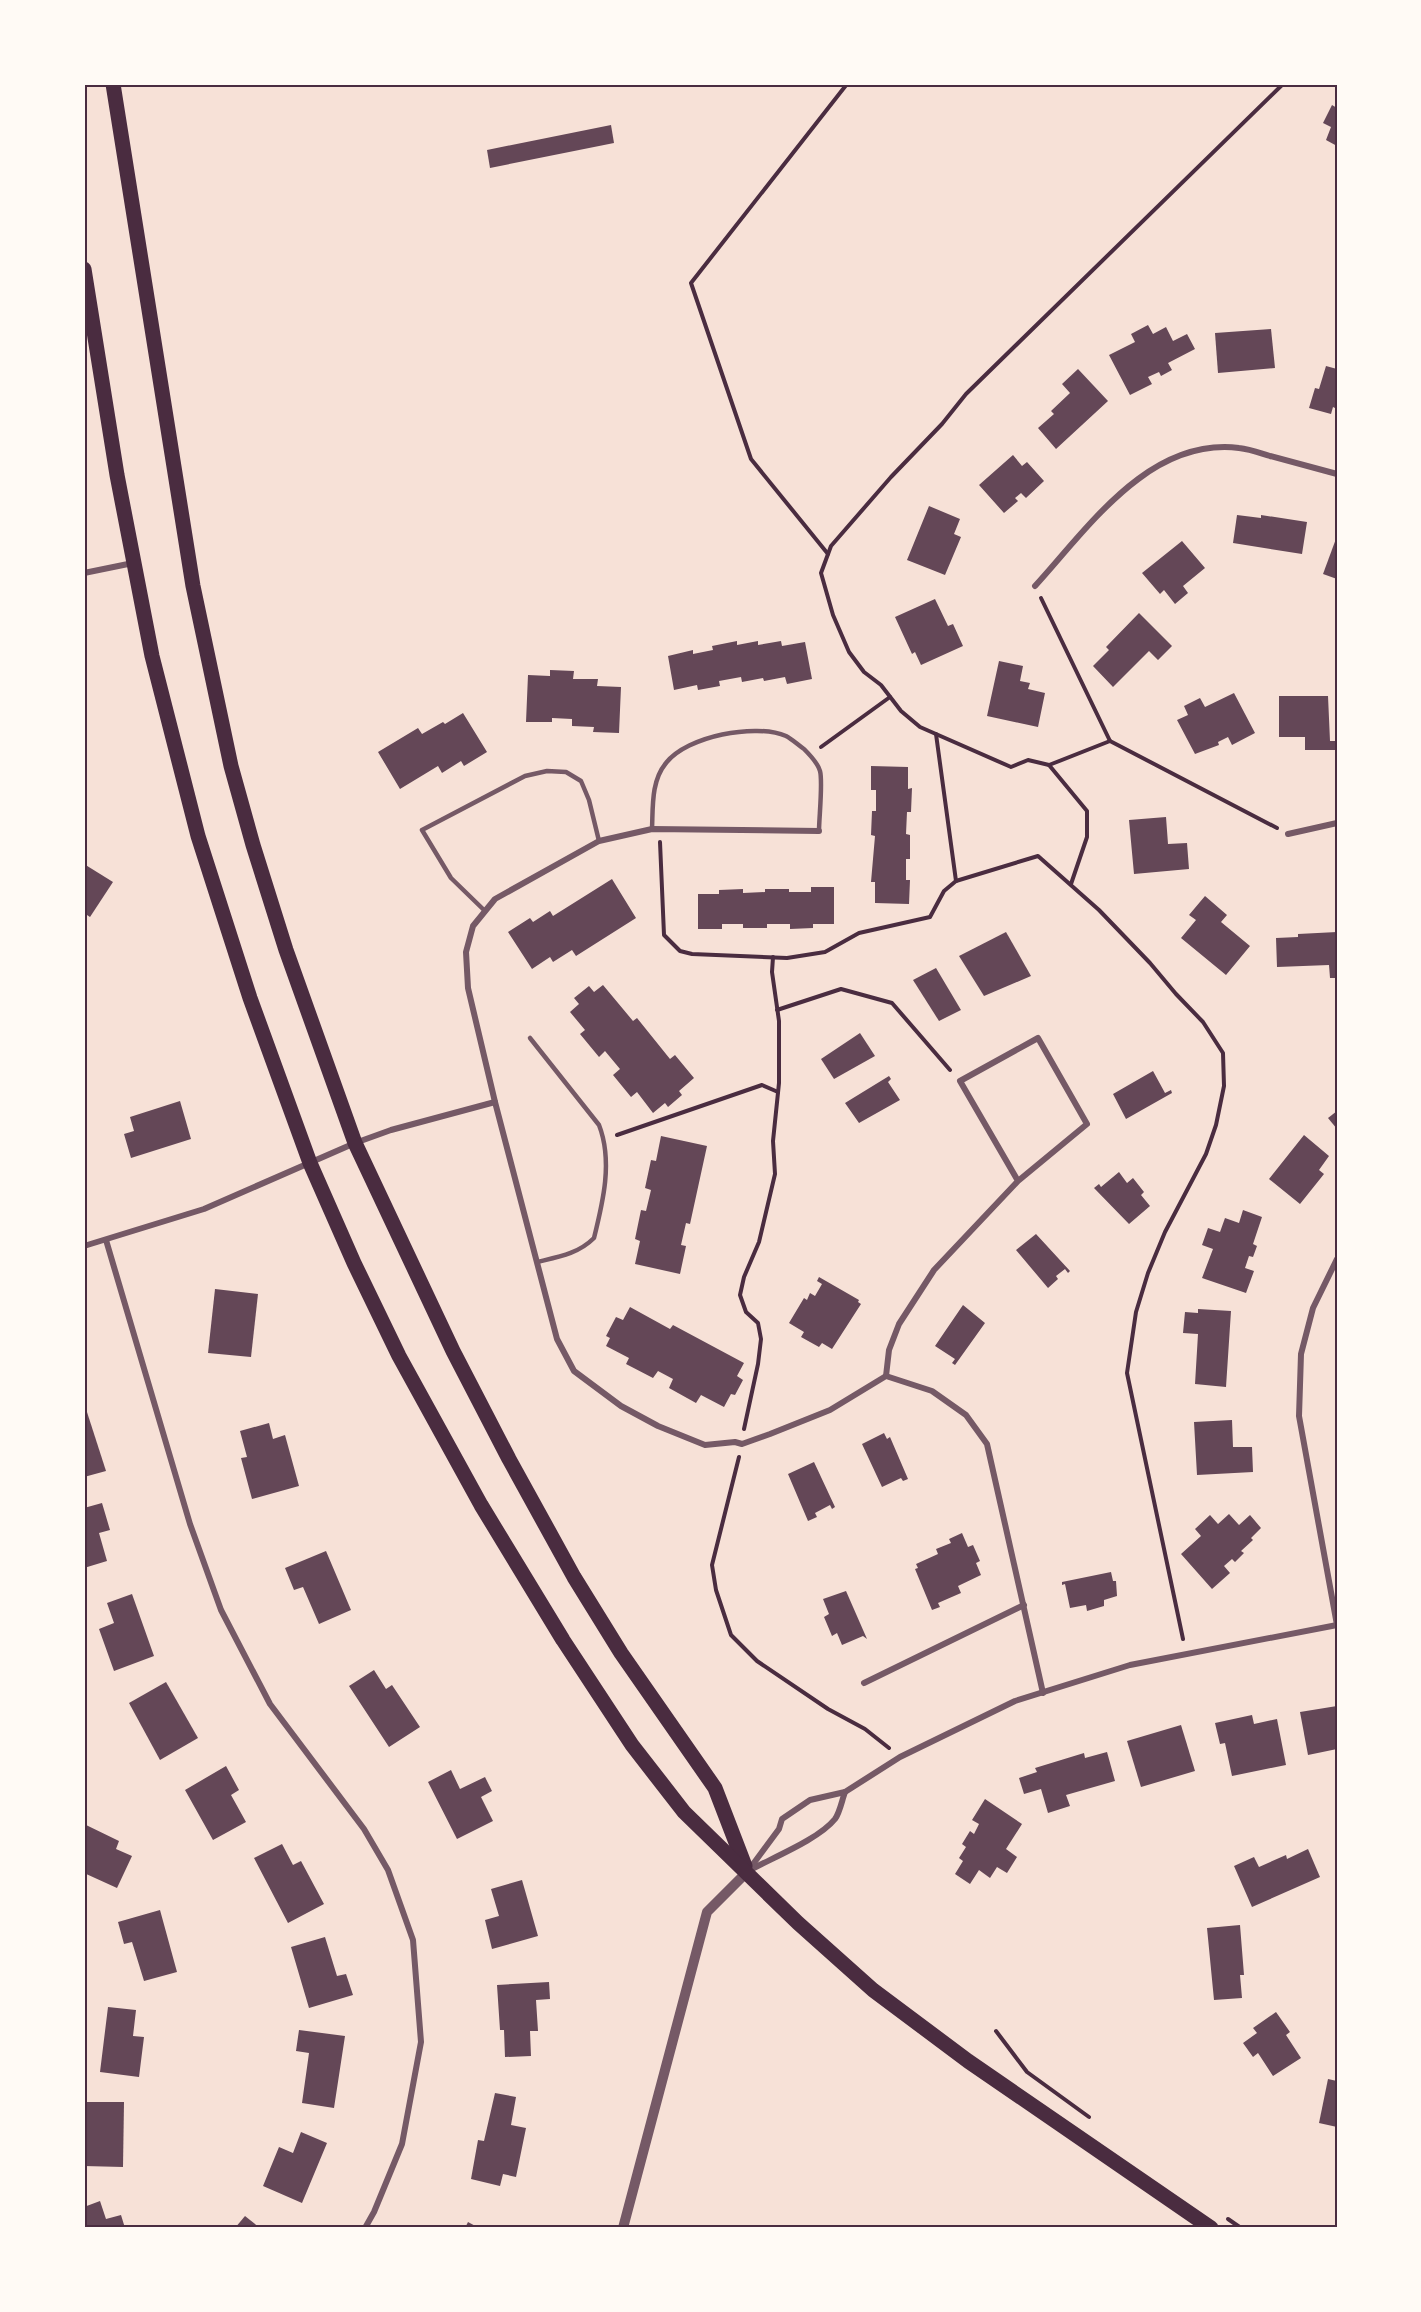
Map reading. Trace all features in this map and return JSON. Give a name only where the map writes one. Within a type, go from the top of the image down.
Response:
[{"type":"main road","points":[[113,84],[193,586],[231,766],[286,950],[355,1143],[448,1341],[574,1577],[621,1653],[715,1788],[747,1872]]},
{"type":"main road","points":[[84,269],[152,656],[198,836],[253,1008],[310,1163],[354,1263],[399,1356],[476,1495],[563,1641],[632,1745],[684,1812],[798,1923],[873,1990],[968,2061],[1211,2228]]},
{"type":"street","points":[[1035,586],[1120,493],[1150,469],[1182,453],[1210,447],[1240,448],[1337,474]]},
{"type":"street","points":[[84,573],[134,563]]},
{"type":"street","points":[[1288,834],[1337,823]]},
{"type":"street","points":[[819,831],[652,829],[599,841],[495,899],[473,926],[466,952],[468,988],[495,1102],[557,1339],[574,1371],[621,1406],[658,1426],[705,1445],[735,1442],[742,1444],[830,1410],[886,1376],[932,1391],[966,1415],[987,1444],[1043,1693]]},
{"type":"street","points":[[886,1376],[889,1350],[900,1324],[934,1270],[1018,1181],[1087,1124],[1038,1038],[960,1081],[1018,1181]]},
{"type":"street","points":[[84,1246],[204,1209],[355,1143],[391,1130],[495,1102]]},
{"type":"street","points":[[106,1240],[190,1524],[221,1611],[270,1704],[364,1829],[388,1870],[413,1940],[421,2042],[402,2144],[365,2228]]},
{"type":"street","points":[[623,2228],[707,1912],[747,1872],[779,1829],[782,1819],[810,1800],[845,1792],[900,1757],[1015,1701],[1130,1665],[1337,1625],[1299,1416],[1301,1353],[1313,1308],[1337,1259]]},
{"type":"street","points":[[864,1683],[1024,1605]]},
{"type":"street","points":[[747,1872],[794,1846],[805,1843],[836,1818],[845,1792]]},
{"type":"lane","points":[[652,829],[653,790],[666,763],[683,749],[704,740],[737,732],[755,731],[787,736],[811,755],[820,771],[819,831]]},
{"type":"lane","points":[[485,911],[451,878],[422,830],[525,776],[547,771],[566,772],[581,781],[589,800],[599,841]]},
{"type":"lane","points":[[530,1038],[599,1125],[607,1159],[594,1238],[585,1247],[573,1253],[537,1262]]},
{"type":"path","points":[[828,554],[751,459],[691,283],[847,84]]},
{"type":"path","points":[[1110,741],[1049,765],[1028,760],[1011,767],[920,727],[907,717],[881,685],[864,672],[849,652],[833,615],[821,573],[831,546],[891,477],[942,424],[966,394],[1283,84]]},
{"type":"path","points":[[1035,586],[1110,741],[1288,834]]},
{"type":"path","points":[[811,755],[890,697]]},
{"type":"path","points":[[936,734],[956,881]]},
{"type":"path","points":[[1049,765],[1087,811],[1087,837],[1071,884]]},
{"type":"path","points":[[660,829],[662,924],[664,935],[680,951],[692,954],[787,958],[825,952],[859,933],[930,917],[944,891],[956,881],[1038,856],[1071,884],[1150,963],[1213,1034],[1223,1053],[1224,1086],[1216,1125],[1206,1154],[1148,1273],[1136,1312],[1126,1373],[1186,1654]]},
{"type":"path","points":[[773,957],[772,972],[777,1010],[778,1092],[773,1141],[775,1174],[759,1242],[744,1277],[740,1295],[746,1312],[758,1323],[761,1339],[742,1444],[712,1565],[716,1590],[731,1635],[757,1661],[828,1709],[865,1729],[900,1757]]},
{"type":"path","points":[[777,1010],[841,989],[892,1003],[960,1081]]},
{"type":"path","points":[[604,1140],[762,1085],[778,1092]]},
{"type":"path","points":[[996,2031],[1027,2072],[1091,2119]]},
{"type":"path","points":[[1222,2214],[1241,2228]]},
{"type":"building","points":[[1332,105],[1337,108],[1337,146],[1326,140],[1331,127],[1323,123]]},
{"type":"building","points":[[611,125],[614,143],[490,168],[487,150]]},
{"type":"building","points":[[1148,325],[1153,334],[1166,327],[1173,341],[1187,334],[1195,349],[1168,363],[1172,370],[1161,376],[1159,372],[1148,377],[1152,384],[1130,395],[1109,355],[1135,342],[1131,334]]},
{"type":"building","points":[[1271,329],[1275,368],[1218,373],[1215,333]]},
{"type":"building","points":[[1326,366],[1337,369],[1337,409],[1333,407],[1331,414],[1309,408],[1315,388],[1319,389]]},
{"type":"building","points":[[1078,369],[1108,401],[1056,449],[1038,428],[1054,414],[1051,411],[1070,393],[1062,384]]},
{"type":"building","points":[[1013,455],[1022,466],[1027,462],[1044,481],[1026,498],[1021,493],[1015,498],[1018,501],[1004,513],[979,485]]},
{"type":"building","points":[[929,506],[960,519],[954,534],[961,537],[945,575],[907,560]]},
{"type":"building","points":[[1237,515],[1261,518],[1261,515],[1307,522],[1302,554],[1233,543]]},
{"type":"building","points":[[1337,536],[1337,579],[1323,574]]},
{"type":"building","points":[[1182,541],[1205,568],[1183,586],[1188,593],[1175,604],[1164,590],[1160,594],[1142,573]]},
{"type":"building","points":[[935,599],[948,626],[953,624],[963,646],[921,665],[915,652],[912,654],[895,617]]},
{"type":"building","points":[[1139,613],[1172,646],[1158,660],[1149,651],[1113,687],[1093,666],[1109,650],[1106,647]]},
{"type":"building","points":[[737,641],[737,645],[758,641],[758,645],[781,641],[782,646],[805,642],[812,679],[787,684],[785,677],[742,682],[741,677],[719,681],[720,686],[698,690],[697,685],[674,690],[668,656],[693,650],[693,654],[713,650],[712,646]]},
{"type":"building","points":[[999,661],[1023,666],[1020,681],[1030,683],[1028,689],[1045,693],[1038,727],[987,716]]},
{"type":"building","points":[[550,670],[574,671],[573,679],[598,679],[597,686],[621,687],[619,733],[593,732],[594,727],[572,726],[572,719],[552,718],[552,722],[526,722],[528,675],[550,676]]},
{"type":"building","points":[[1234,693],[1255,733],[1232,745],[1228,737],[1218,742],[1219,745],[1195,754],[1177,720],[1188,715],[1184,706],[1200,698],[1205,707]]},
{"type":"building","points":[[1279,696],[1328,696],[1330,741],[1335,741],[1335,750],[1305,750],[1305,737],[1279,737]]},
{"type":"building","points":[[463,713],[487,752],[464,766],[461,761],[442,773],[438,766],[400,789],[378,752],[418,728],[422,734]]},
{"type":"building","points":[[871,766],[908,767],[908,789],[912,788],[911,812],[907,812],[906,834],[910,835],[910,859],[906,859],[906,880],[910,880],[909,904],[875,903],[875,882],[871,882],[875,836],[871,835],[872,811],[876,811],[876,790],[871,790]]},
{"type":"building","points":[[1166,817],[1168,844],[1187,843],[1189,869],[1134,874],[1129,820]]},
{"type":"building","points":[[84,864],[113,882],[90,917],[84,913]]},
{"type":"building","points":[[612,879],[636,918],[576,956],[572,950],[553,962],[550,957],[532,969],[508,932],[530,918],[533,922],[550,911],[553,916]]},
{"type":"building","points":[[811,887],[834,887],[834,924],[813,924],[813,928],[790,929],[790,924],[767,924],[767,928],[743,928],[743,924],[722,924],[722,929],[698,929],[698,894],[719,894],[719,890],[743,889],[743,893],[765,892],[765,889],[811,892]]},
{"type":"building","points":[[1205,896],[1227,915],[1221,922],[1250,946],[1226,975],[1181,938],[1196,920],[1189,915]]},
{"type":"building","points":[[1006,932],[1031,976],[984,996],[959,956]]},
{"type":"building","points":[[1337,932],[1337,978],[1330,978],[1329,965],[1277,967],[1276,938],[1298,937],[1298,934]]},
{"type":"building","points":[[936,968],[961,1010],[939,1021],[913,980]]},
{"type":"building","points":[[603,985],[633,1021],[637,1018],[670,1059],[675,1055],[694,1078],[679,1091],[682,1095],[668,1107],[665,1103],[653,1113],[637,1092],[631,1097],[613,1075],[620,1069],[605,1051],[599,1057],[580,1034],[585,1030],[570,1012],[579,1004],[574,998],[589,986],[594,992]]},
{"type":"building","points":[[860,1033],[875,1056],[834,1079],[821,1059]]},
{"type":"building","points":[[1153,1071],[1165,1093],[1171,1090],[1172,1093],[1126,1119],[1113,1094]]},
{"type":"building","points":[[889,1076],[891,1079],[888,1082],[900,1100],[859,1123],[845,1103]]},
{"type":"building","points":[[180,1101],[191,1139],[131,1158],[124,1134],[134,1131],[130,1117]]},
{"type":"building","points":[[1337,1111],[1337,1129],[1328,1118]]},
{"type":"building","points":[[1304,1135],[1329,1156],[1319,1170],[1324,1174],[1300,1204],[1269,1179]]},
{"type":"building","points":[[661,1136],[707,1146],[690,1224],[686,1223],[681,1245],[686,1246],[680,1274],[635,1264],[640,1241],[635,1239],[641,1210],[646,1211],[651,1190],[645,1188],[651,1160],[656,1161]]},
{"type":"building","points":[[1119,1172],[1127,1183],[1133,1178],[1144,1192],[1141,1195],[1150,1206],[1129,1224],[1094,1188],[1099,1184],[1101,1187]]},
{"type":"building","points":[[1243,1210],[1262,1217],[1253,1244],[1257,1246],[1253,1257],[1249,1256],[1245,1268],[1254,1271],[1246,1293],[1202,1278],[1213,1249],[1202,1245],[1208,1228],[1220,1232],[1225,1218],[1239,1223]]},
{"type":"building","points":[[1036,1234],[1070,1271],[1068,1273],[1065,1269],[1056,1276],[1058,1279],[1048,1288],[1016,1250]]},
{"type":"building","points":[[819,1277],[859,1300],[861,1304],[832,1349],[822,1343],[819,1347],[801,1337],[804,1332],[789,1323],[804,1298],[807,1300],[810,1293],[815,1296],[822,1284],[817,1281]]},
{"type":"building","points":[[215,1289],[258,1294],[251,1357],[208,1353]]},
{"type":"building","points":[[963,1305],[985,1323],[955,1365],[952,1363],[955,1359],[935,1346]]},
{"type":"building","points":[[630,1307],[670,1329],[673,1325],[744,1363],[737,1376],[743,1380],[735,1395],[731,1394],[724,1407],[701,1395],[696,1403],[669,1388],[673,1379],[658,1371],[653,1378],[626,1364],[629,1358],[606,1346],[610,1338],[606,1336],[616,1317],[623,1320]]},
{"type":"building","points":[[1198,1309],[1231,1311],[1226,1387],[1195,1384],[1198,1334],[1183,1333],[1185,1312],[1198,1313]]},
{"type":"building","points":[[84,1409],[86,1409],[106,1471],[84,1477]]},
{"type":"building","points":[[1232,1420],[1233,1447],[1252,1447],[1253,1472],[1197,1475],[1194,1422]]},
{"type":"building","points":[[269,1423],[273,1439],[285,1435],[299,1486],[252,1499],[241,1458],[247,1457],[240,1431]]},
{"type":"building","points":[[884,1433],[887,1439],[890,1437],[908,1479],[903,1481],[901,1478],[882,1487],[862,1444]]},
{"type":"building","points":[[814,1462],[835,1507],[832,1509],[830,1505],[815,1513],[817,1517],[808,1521],[788,1474]]},
{"type":"building","points":[[102,1503],[110,1530],[99,1533],[107,1561],[84,1568],[84,1508]]},
{"type":"building","points":[[1229,1514],[1239,1525],[1250,1515],[1261,1528],[1251,1538],[1253,1540],[1241,1551],[1244,1553],[1235,1562],[1232,1559],[1224,1566],[1230,1573],[1212,1589],[1181,1554],[1201,1536],[1195,1529],[1210,1515],[1218,1524]]},
{"type":"building","points":[[962,1533],[968,1547],[973,1545],[980,1561],[976,1563],[981,1575],[958,1586],[961,1593],[938,1603],[940,1607],[932,1610],[915,1569],[918,1568],[916,1564],[938,1554],[936,1549],[951,1543],[949,1539]]},
{"type":"building","points":[[326,1551],[351,1610],[319,1624],[303,1587],[294,1590],[285,1568]]},
{"type":"building","points":[[1111,1572],[1113,1581],[1116,1581],[1117,1596],[1104,1600],[1104,1606],[1087,1611],[1086,1605],[1070,1608],[1065,1584],[1062,1585],[1062,1582]]},
{"type":"building","points":[[846,1591],[867,1639],[863,1636],[842,1645],[837,1633],[832,1636],[824,1617],[829,1614],[823,1599]]},
{"type":"building","points":[[132,1594],[154,1656],[114,1671],[99,1629],[114,1623],[107,1603]]},
{"type":"building","points":[[374,1670],[386,1689],[392,1685],[420,1727],[389,1747],[349,1686]]},
{"type":"building","points":[[166,1682],[198,1738],[160,1760],[129,1703]]},
{"type":"building","points":[[1337,1706],[1337,1749],[1308,1755],[1300,1712]]},
{"type":"building","points":[[1252,1715],[1254,1724],[1277,1719],[1286,1765],[1232,1776],[1225,1743],[1220,1744],[1215,1723]]},
{"type":"building","points":[[1181,1725],[1195,1771],[1141,1787],[1127,1741]]},
{"type":"building","points":[[1107,1752],[1115,1781],[1066,1795],[1070,1806],[1048,1813],[1041,1789],[1024,1794],[1019,1778],[1037,1772],[1035,1768],[1084,1753],[1085,1758]]},
{"type":"building","points":[[226,1766],[239,1790],[231,1795],[246,1822],[213,1840],[185,1790]]},
{"type":"building","points":[[451,1770],[460,1789],[485,1777],[492,1791],[481,1797],[493,1821],[457,1839],[428,1782]]},
{"type":"building","points":[[985,1799],[1022,1824],[1006,1849],[1017,1857],[1007,1873],[997,1867],[990,1878],[979,1870],[970,1884],[955,1874],[963,1861],[959,1858],[966,1847],[962,1844],[970,1831],[974,1834],[979,1824],[972,1820]]},
{"type":"building","points":[[84,1824],[119,1841],[116,1849],[132,1856],[117,1888],[84,1873]]},
{"type":"building","points":[[282,1844],[293,1865],[301,1861],[324,1904],[288,1923],[254,1858]]},
{"type":"building","points":[[1308,1849],[1320,1877],[1252,1907],[1234,1866],[1254,1857],[1259,1867],[1286,1855],[1287,1859]]},
{"type":"building","points":[[522,1880],[538,1936],[492,1949],[485,1920],[499,1916],[491,1889]]},
{"type":"building","points":[[160,1910],[177,1972],[144,1981],[132,1942],[124,1944],[118,1922]]},
{"type":"building","points":[[1240,1925],[1244,1975],[1240,1975],[1242,1998],[1214,2000],[1207,1928]]},
{"type":"building","points":[[325,1937],[337,1976],[346,1974],[353,1995],[309,2008],[291,1947]]},
{"type":"building","points":[[549,1982],[550,1999],[536,2000],[538,2031],[530,2031],[531,2056],[505,2057],[504,2030],[500,2030],[497,1985]]},
{"type":"building","points":[[108,2007],[136,2010],[133,2036],[144,2037],[139,2077],[100,2072]]},
{"type":"building","points":[[1276,2012],[1290,2032],[1286,2035],[1301,2058],[1273,2076],[1258,2053],[1253,2057],[1243,2043],[1257,2033],[1253,2028]]},
{"type":"building","points":[[299,2030],[345,2036],[334,2108],[302,2103],[309,2053],[296,2051]]},
{"type":"building","points":[[1328,2079],[1337,2081],[1337,2127],[1319,2123]]},
{"type":"building","points":[[495,2093],[516,2097],[511,2125],[526,2128],[516,2177],[503,2174],[500,2186],[471,2179],[478,2140],[484,2141]]},
{"type":"building","points":[[84,2102],[124,2102],[123,2167],[84,2166]]},
{"type":"building","points":[[301,2132],[327,2143],[302,2203],[263,2186],[279,2147],[293,2153]]},
{"type":"building","points":[[100,2201],[106,2219],[121,2215],[125,2228],[84,2228],[84,2207]]},
{"type":"building","points":[[245,2216],[260,2228],[235,2228]]},
{"type":"building","points":[[468,2222],[479,2228],[465,2228]]}]
